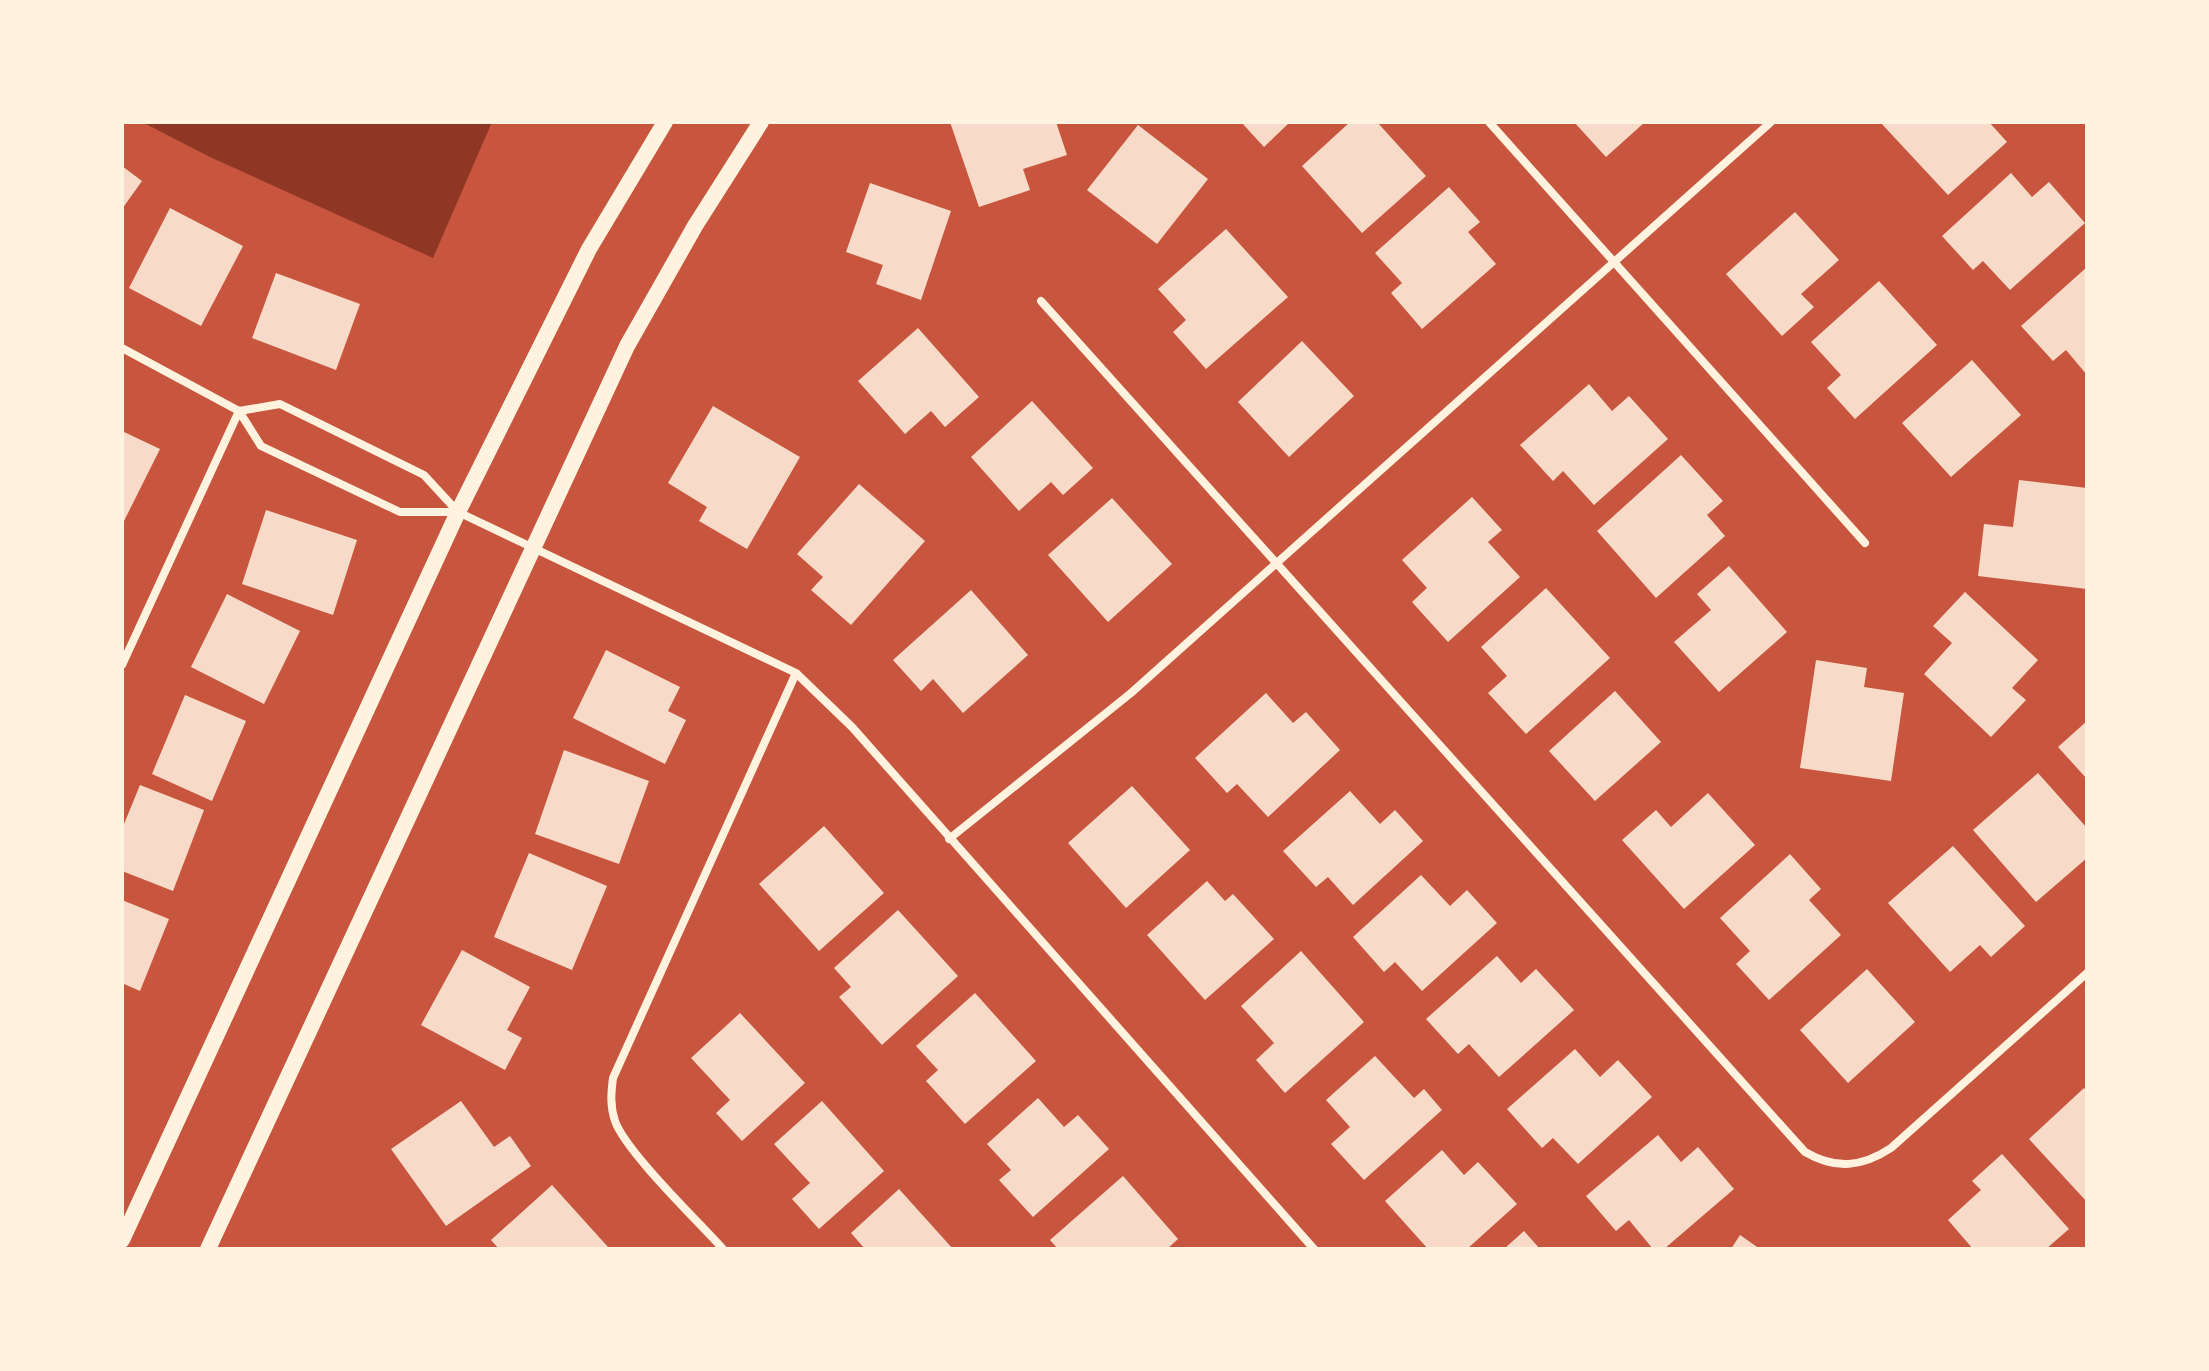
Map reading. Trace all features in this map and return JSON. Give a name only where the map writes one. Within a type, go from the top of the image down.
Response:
[{"type":"main road","points":[[122,1240],[458,512],[589,249],[665,122]]},
{"type":"main road","points":[[208,1249],[531,546],[658,287],[761,122]]},
{"type":"street","points":[[1489,122],[1865,543]]},
{"type":"street","points":[[949,839],[1131,693],[1771,122]]},
{"type":"street","points":[[1041,301],[1791,1139],[1823,1163],[1839,1167],[1876,1158],[1891,1148],[2087,973]]},
{"type":"street","points":[[122,348],[239,411],[261,446],[400,512],[458,512]]},
{"type":"street","points":[[239,411],[280,404],[424,475],[458,512],[796,673],[852,727],[1314,1249]]},
{"type":"street","points":[[122,665],[239,411]]},
{"type":"street","points":[[723,1249],[628,1143],[615,1123],[610,1100],[620,1057],[796,673]]},
{"type":"shaded area","points":[[142,122],[492,122],[433,258],[210,157]]},
{"type":"building","points":[[950,122],[1056,122],[1067,155],[1023,169],[1030,190],[979,207]]},
{"type":"building","points":[[1241,122],[1290,122],[1264,147]]},
{"type":"building","points":[[1350,122],[1377,122],[1426,176],[1362,233],[1302,166]]},
{"type":"building","points":[[1574,122],[1645,122],[1606,157]]},
{"type":"building","points":[[1880,122],[1989,122],[2007,142],[1948,195]]},
{"type":"building","points":[[1138,125],[1208,179],[1157,244],[1087,190]]},
{"type":"building","points":[[122,166],[142,181],[122,209]]},
{"type":"building","points":[[2011,173],[2032,197],[2049,182],[2085,223],[2010,290],[1983,261],[1973,270],[1942,236]]},
{"type":"building","points":[[870,183],[951,211],[921,300],[876,284],[883,265],[846,252]]},
{"type":"building","points":[[1449,187],[1480,222],[1468,232],[1496,264],[1422,329],[1391,293],[1402,283],[1375,253]]},
{"type":"building","points":[[170,208],[243,246],[201,326],[129,288]]},
{"type":"building","points":[[1795,212],[1839,260],[1801,294],[1814,307],[1782,336],[1726,274]]},
{"type":"building","points":[[1226,229],[1288,297],[1206,369],[1173,332],[1186,320],[1158,289]]},
{"type":"building","points":[[2087,267],[2087,375],[2066,350],[2053,361],[2021,326]]},
{"type":"building","points":[[276,273],[360,304],[336,370],[252,338]]},
{"type":"building","points":[[1879,281],[1937,345],[1855,419],[1827,388],[1841,375],[1811,342]]},
{"type":"building","points":[[918,328],[979,397],[945,427],[931,411],[905,434],[858,381]]},
{"type":"building","points":[[1302,341],[1354,396],[1289,457],[1238,402]]},
{"type":"building","points":[[1972,360],[2021,415],[1951,477],[1902,423]]},
{"type":"building","points":[[1589,384],[1612,411],[1629,396],[1668,439],[1594,505],[1563,471],[1553,481],[1520,445]]},
{"type":"building","points":[[1032,401],[1093,468],[1063,495],[1051,482],[1019,511],[971,457]]},
{"type":"building","points":[[713,406],[800,457],[747,549],[699,521],[707,507],[668,483]]},
{"type":"building","points":[[122,431],[160,449],[124,521],[122,520]]},
{"type":"building","points":[[1681,455],[1723,501],[1707,515],[1725,536],[1656,598],[1597,531]]},
{"type":"building","points":[[2019,480],[2087,488],[2087,589],[1978,576],[1984,524],[2013,527]]},
{"type":"building","points":[[859,484],[925,541],[851,625],[811,590],[823,577],[797,554]]},
{"type":"building","points":[[1472,497],[1502,530],[1488,542],[1520,577],[1448,642],[1412,602],[1427,588],[1402,560]]},
{"type":"building","points":[[1112,498],[1172,564],[1108,622],[1048,555]]},
{"type":"building","points":[[266,510],[357,540],[333,615],[242,584]]},
{"type":"building","points":[[1729,566],[1787,632],[1719,692],[1674,642],[1711,610],[1697,594]]},
{"type":"building","points":[[1546,588],[1610,658],[1526,734],[1488,693],[1507,676],[1481,647]]},
{"type":"building","points":[[971,590],[1028,655],[963,713],[933,679],[921,691],[893,660]]},
{"type":"building","points":[[1965,592],[2038,660],[2012,688],[2026,700],[1991,737],[1924,674],[1952,643],[1933,626]]},
{"type":"building","points":[[227,594],[300,631],[264,704],[191,667]]},
{"type":"building","points":[[606,650],[680,687],[668,711],[686,720],[665,764],[573,718]]},
{"type":"building","points":[[1816,660],[1867,668],[1864,687],[1904,693],[1891,781],[1800,768]]},
{"type":"building","points":[[1615,691],[1661,742],[1595,801],[1549,751]]},
{"type":"building","points":[[1266,693],[1293,723],[1306,712],[1340,750],[1268,817],[1237,784],[1227,793],[1195,758]]},
{"type":"building","points":[[185,695],[246,721],[212,801],[152,774]]},
{"type":"building","points":[[2087,721],[2087,779],[2058,747]]},
{"type":"building","points":[[564,750],[649,781],[619,864],[535,834]]},
{"type":"building","points":[[2038,773],[2087,828],[2087,858],[2036,902],[1973,830]]},
{"type":"building","points":[[140,785],[204,810],[173,891],[122,871],[122,829]]},
{"type":"building","points":[[1132,786],[1190,850],[1126,908],[1068,843]]},
{"type":"building","points":[[1350,791],[1380,824],[1395,810],[1423,841],[1353,905],[1328,877],[1316,887],[1283,851]]},
{"type":"building","points":[[1708,793],[1755,845],[1684,909],[1622,840],[1656,810],[1671,827]]},
{"type":"building","points":[[824,826],[884,893],[819,951],[759,884]]},
{"type":"building","points":[[1953,846],[2025,926],[1991,957],[1980,945],[1950,972],[1888,903]]},
{"type":"building","points":[[529,853],[607,886],[572,970],[494,937]]},
{"type":"building","points":[[1790,854],[1821,889],[1809,900],[1841,935],[1769,1000],[1736,964],[1750,951],[1720,918]]},
{"type":"building","points":[[1421,875],[1450,906],[1467,890],[1497,923],[1422,991],[1395,962],[1384,972],[1353,937]]},
{"type":"building","points":[[1207,881],[1225,901],[1233,894],[1274,939],[1205,1000],[1147,935]]},
{"type":"building","points":[[122,900],[169,919],[140,991],[122,983]]},
{"type":"building","points":[[898,910],[958,976],[882,1045],[839,997],[851,987],[834,968]]},
{"type":"building","points":[[462,950],[530,987],[507,1030],[522,1038],[505,1070],[421,1025]]},
{"type":"building","points":[[1301,951],[1364,1022],[1285,1093],[1256,1060],[1274,1043],[1241,1006]]},
{"type":"building","points":[[1497,956],[1521,983],[1536,969],[1574,1010],[1499,1077],[1469,1044],[1458,1054],[1426,1019]]},
{"type":"building","points":[[1867,969],[1915,1022],[1848,1083],[1800,1030]]},
{"type":"building","points":[[975,993],[1036,1061],[965,1124],[926,1081],[938,1070],[916,1046]]},
{"type":"building","points":[[740,1013],[805,1083],[742,1141],[716,1113],[730,1100],[691,1058]]},
{"type":"building","points":[[1575,1049],[1600,1077],[1618,1060],[1652,1097],[1578,1164],[1553,1138],[1542,1148],[1507,1109]]},
{"type":"building","points":[[1375,1056],[1414,1098],[1424,1089],[1442,1110],[1364,1180],[1331,1144],[1350,1127],[1326,1100]]},
{"type":"building","points":[[2084,1088],[2087,1092],[2087,1202],[2029,1139]]},
{"type":"building","points":[[1038,1098],[1064,1127],[1078,1115],[1109,1149],[1033,1217],[999,1180],[1011,1170],[987,1144]]},
{"type":"building","points":[[461,1101],[494,1147],[510,1136],[531,1166],[446,1226],[391,1149]]},
{"type":"building","points":[[822,1101],[884,1171],[819,1229],[792,1199],[810,1183],[774,1144]]},
{"type":"building","points":[[1658,1135],[1681,1162],[1698,1147],[1734,1189],[1664,1249],[1653,1249],[1629,1220],[1616,1231],[1586,1196]]},
{"type":"building","points":[[1442,1150],[1464,1175],[1478,1162],[1517,1204],[1467,1249],[1428,1249],[1385,1201]]},
{"type":"building","points":[[2002,1154],[2069,1229],[2046,1249],[1973,1249],[1948,1220],[1981,1190],[1972,1181]]},
{"type":"building","points":[[1123,1176],[1178,1239],[1167,1249],[1058,1249],[1050,1240]]},
{"type":"building","points":[[552,1185],[608,1247],[499,1249],[491,1240]]},
{"type":"building","points":[[899,1189],[953,1249],[865,1249],[851,1233]]},
{"type":"building","points":[[1524,1231],[1540,1249],[1504,1249]]},
{"type":"building","points":[[1740,1235],[1760,1249],[1731,1249]]}]
